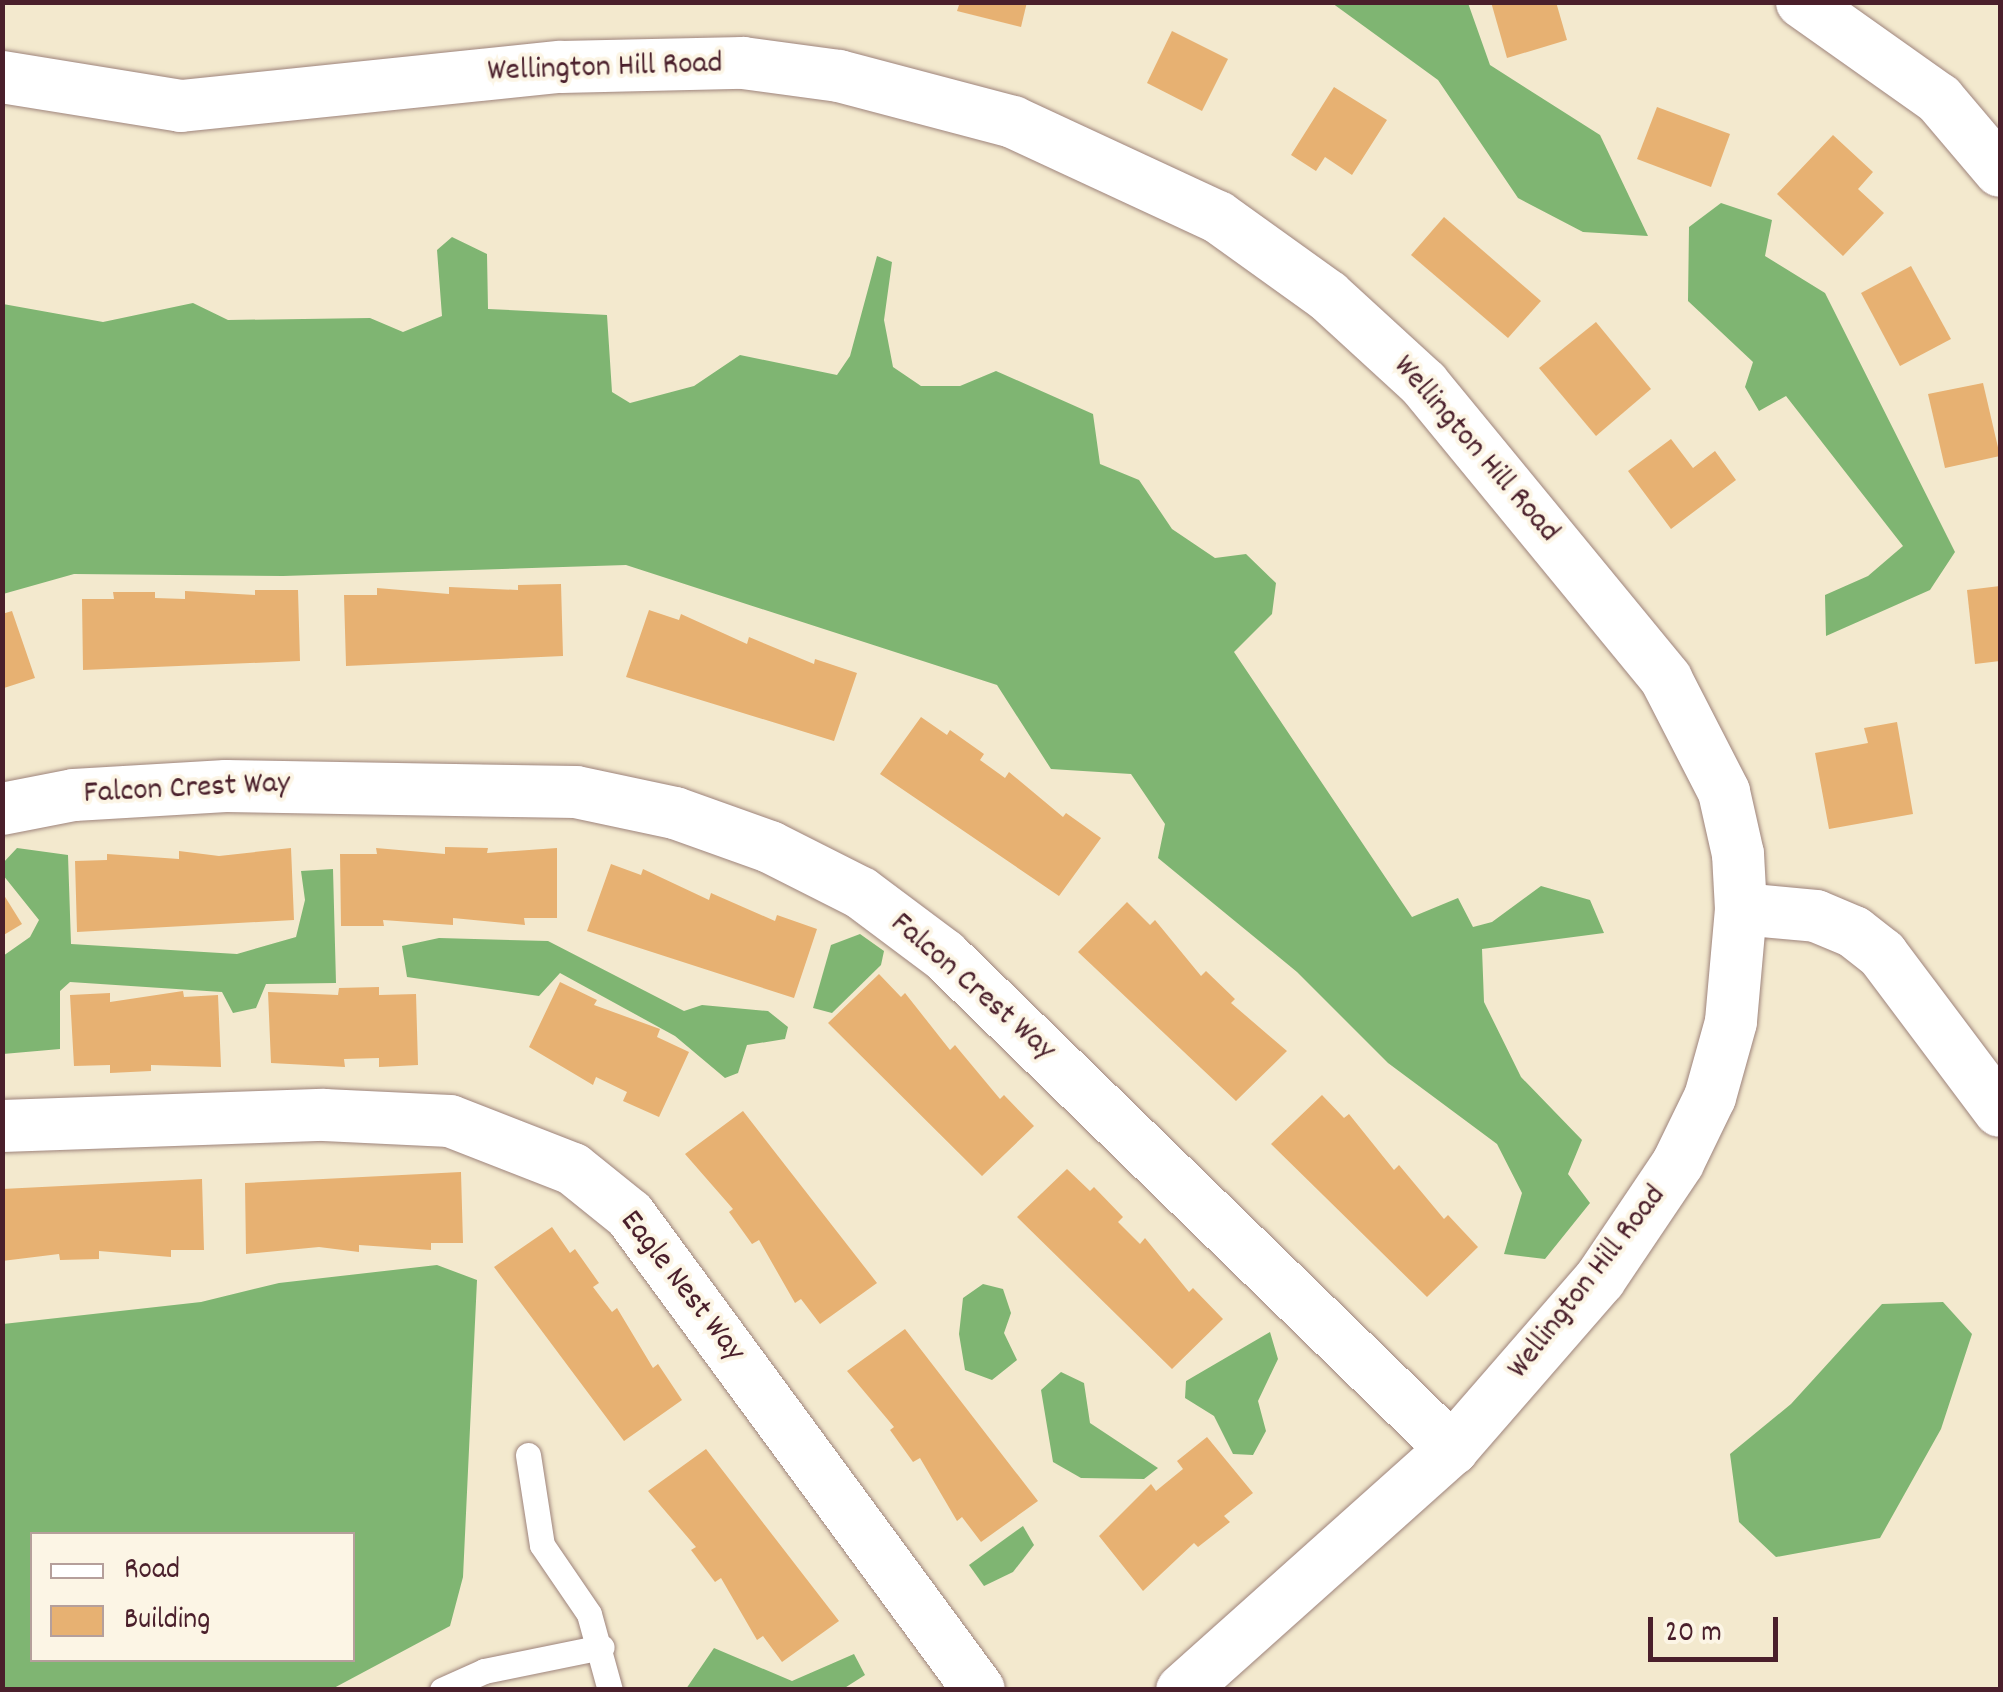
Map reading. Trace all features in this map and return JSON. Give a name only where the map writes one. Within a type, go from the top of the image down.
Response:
[{"type":"street","points":[[1802,2],[1939,99],[2000,170]]},
{"type":"street","name":"Wellington Hill Road","points":[[2,77],[181,106],[544,68],[743,64],[936,98],[1013,122],[1159,187],[1272,253],[1424,384],[1666,679],[1724,792],[1738,854],[1741,909],[1731,1022],[1710,1097],[1678,1163],[1600,1279],[1452,1449],[1182,1690]]},
{"type":"street","name":"Falcon Crest Way","points":[[2,809],[74,796],[226,786],[558,792],[675,813],[770,847],[860,893],[944,954],[1452,1449]]},
{"type":"street","points":[[1741,909],[1816,916],[1854,932],[1882,954],[2000,1111]]},
{"type":"street","name":"Eagle Nest Way","points":[[2,1126],[324,1115],[431,1120],[510,1140],[574,1170],[630,1215],[980,1690]]},
{"type":"lane","points":[[528,1454],[542,1546],[589,1614],[602,1647],[610,1690]]},
{"type":"lane","points":[[442,1690],[484,1671],[602,1647]]},
{"type":"green space","points":[[1332,3],[1468,3],[1490,65],[1600,135],[1648,236],[1583,232],[1518,198],[1438,80]]},
{"type":"green space","points":[[1721,203],[1772,220],[1765,256],[1825,293],[1955,552],[1930,590],[1826,636],[1825,595],[1868,576],[1903,546],[1786,396],[1759,411],[1745,387],[1753,362],[1688,301],[1689,227]]},
{"type":"green space","points":[[452,237],[487,254],[488,309],[607,315],[612,392],[630,403],[694,386],[740,355],[837,375],[850,356],[877,256],[892,262],[884,320],[893,367],[921,386],[960,386],[996,371],[1093,414],[1100,464],[1139,480],[1172,529],[1215,558],[1246,554],[1276,583],[1272,614],[1234,652],[1412,917],[1458,898],[1473,927],[1492,922],[1541,886],[1590,900],[1604,933],[1482,949],[1484,1002],[1521,1077],[1582,1140],[1568,1174],[1590,1203],[1545,1259],[1504,1254],[1522,1193],[1497,1144],[1388,1063],[1297,972],[1158,858],[1165,824],[1131,774],[1051,769],[997,685],[626,565],[283,576],[74,574],[3,594],[3,304],[103,322],[193,303],[228,320],[370,318],[403,332],[442,316],[437,250]]},
{"type":"green space","points":[[17,848],[68,855],[71,944],[237,954],[296,937],[305,900],[301,871],[333,869],[336,983],[266,984],[256,1008],[233,1013],[222,992],[70,982],[60,991],[60,1049],[3,1054],[3,956],[30,937],[39,920],[3,875],[3,863]]},
{"type":"green space","points":[[860,934],[884,951],[881,965],[832,1013],[813,1008],[831,945]]},
{"type":"green space","points":[[439,938],[548,941],[684,1011],[702,1005],[768,1011],[788,1027],[785,1039],[747,1045],[738,1073],[725,1078],[675,1036],[560,973],[539,996],[407,977],[402,946]]},
{"type":"green space","points":[[437,1265],[477,1280],[463,1577],[450,1626],[332,1689],[3,1689],[3,1324],[201,1302],[279,1283]]},
{"type":"green space","points":[[983,1284],[1003,1289],[1011,1313],[1004,1333],[1017,1360],[992,1380],[965,1370],[959,1334],[963,1298]]},
{"type":"green space","points":[[1943,1302],[1972,1334],[1941,1429],[1880,1538],[1776,1557],[1739,1522],[1730,1454],[1791,1404],[1882,1304]]},
{"type":"green space","points":[[1270,1332],[1278,1359],[1258,1401],[1266,1431],[1253,1455],[1233,1454],[1214,1416],[1185,1398],[1186,1381]]},
{"type":"green space","points":[[1061,1372],[1084,1383],[1090,1423],[1158,1468],[1144,1479],[1081,1478],[1053,1462],[1041,1390]]},
{"type":"green space","points":[[1023,1526],[1034,1545],[1013,1572],[984,1586],[969,1565]]},
{"type":"green space","points":[[714,1648],[792,1681],[854,1654],[865,1675],[843,1689],[686,1689]]},
{"type":"building","points":[[960,2],[1027,2],[1021,27],[957,11]]},
{"type":"building","points":[[1491,2],[1556,2],[1567,40],[1507,58]]},
{"type":"building","points":[[1172,31],[1228,59],[1202,111],[1147,83]]},
{"type":"building","points":[[1334,87],[1387,120],[1352,175],[1325,157],[1316,171],[1291,155]]},
{"type":"building","points":[[1657,107],[1730,134],[1711,187],[1637,159]]},
{"type":"building","points":[[1833,135],[1873,172],[1858,189],[1884,213],[1843,256],[1777,194]]},
{"type":"building","points":[[1444,217],[1541,301],[1508,338],[1411,255]]},
{"type":"building","points":[[1911,266],[1951,339],[1900,366],[1861,293]]},
{"type":"building","points":[[1596,322],[1651,389],[1596,436],[1539,368]]},
{"type":"building","points":[[1983,383],[2000,456],[1945,468],[1928,394]]},
{"type":"building","points":[[1671,439],[1693,468],[1715,451],[1736,480],[1671,529],[1628,471]]},
{"type":"building","points":[[561,584],[563,656],[346,666],[344,595],[377,595],[377,588],[449,594],[449,587],[518,590],[518,585]]},
{"type":"building","points":[[2000,586],[2000,661],[1975,664],[1967,590]]},
{"type":"building","points":[[255,590],[298,590],[300,661],[83,670],[82,599],[114,599],[113,592],[155,592],[155,598],[185,599],[185,591],[255,595]]},
{"type":"building","points":[[649,610],[679,620],[681,614],[747,644],[749,637],[814,664],[815,659],[857,673],[834,741],[626,677]]},
{"type":"building","points":[[12,611],[35,678],[4,688],[2,696],[2,614]]},
{"type":"building","points":[[921,717],[947,735],[950,730],[984,754],[980,760],[1005,778],[1009,772],[1063,817],[1066,813],[1101,838],[1059,896],[880,774]]},
{"type":"building","points":[[1897,722],[1913,814],[1829,829],[1815,753],[1868,743],[1864,728]]},
{"type":"building","points":[[445,847],[488,848],[487,853],[557,848],[557,918],[524,918],[525,925],[453,918],[453,925],[383,920],[384,926],[341,926],[340,854],[377,854],[376,848],[445,854]]},
{"type":"building","points":[[291,848],[294,920],[77,932],[75,861],[107,860],[107,854],[179,859],[179,851],[219,856]]},
{"type":"building","points":[[611,864],[641,875],[643,869],[709,900],[711,893],[775,921],[777,915],[817,929],[794,998],[587,931]]},
{"type":"building","points":[[2,892],[22,924],[2,936]]},
{"type":"building","points":[[1127,902],[1150,925],[1155,920],[1201,976],[1206,971],[1235,999],[1231,1003],[1287,1051],[1236,1101],[1078,952]]},
{"type":"building","points":[[879,974],[901,997],[905,993],[950,1050],[955,1045],[1000,1099],[1004,1095],[1034,1126],[982,1176],[828,1023]]},
{"type":"building","points":[[560,982],[597,1000],[594,1005],[660,1029],[657,1037],[689,1052],[659,1117],[623,1101],[627,1092],[596,1077],[593,1085],[529,1047]]},
{"type":"building","points":[[379,987],[379,995],[416,994],[418,1065],[379,1067],[379,1058],[344,1059],[345,1067],[271,1063],[268,992],[338,995],[339,988]]},
{"type":"building","points":[[183,991],[184,997],[218,995],[221,1067],[151,1065],[151,1071],[110,1073],[110,1065],[74,1066],[70,995],[110,993],[110,1002]]},
{"type":"building","points":[[1322,1095],[1344,1118],[1349,1114],[1394,1170],[1399,1165],[1444,1219],[1448,1215],[1478,1247],[1427,1297],[1271,1144]]},
{"type":"building","points":[[743,1111],[877,1283],[820,1324],[801,1299],[795,1303],[759,1240],[752,1244],[729,1212],[733,1209],[685,1154]]},
{"type":"building","points":[[1067,1169],[1090,1191],[1094,1187],[1123,1217],[1118,1222],[1140,1244],[1145,1238],[1189,1292],[1193,1288],[1223,1319],[1172,1369],[1017,1217]]},
{"type":"building","points":[[461,1172],[463,1243],[431,1243],[431,1250],[359,1245],[359,1252],[319,1247],[246,1254],[245,1183]]},
{"type":"building","points":[[202,1179],[204,1250],[171,1250],[171,1257],[99,1251],[99,1259],[60,1260],[59,1254],[2,1261],[2,1189]]},
{"type":"building","points":[[552,1227],[570,1253],[575,1249],[599,1283],[593,1287],[612,1312],[617,1308],[653,1368],[658,1364],[682,1400],[624,1441],[494,1267]]},
{"type":"building","points":[[905,1329],[1038,1501],[981,1542],[962,1517],[957,1521],[920,1458],[913,1462],[890,1430],[894,1427],[847,1371]]},
{"type":"building","points":[[1207,1437],[1253,1493],[1224,1516],[1230,1522],[1198,1547],[1194,1543],[1143,1591],[1099,1536],[1151,1484],[1156,1491],[1183,1469],[1177,1461]]},
{"type":"building","points":[[706,1449],[839,1621],[782,1662],[763,1636],[757,1640],[721,1578],[715,1582],[691,1550],[696,1547],[648,1491]]}]
